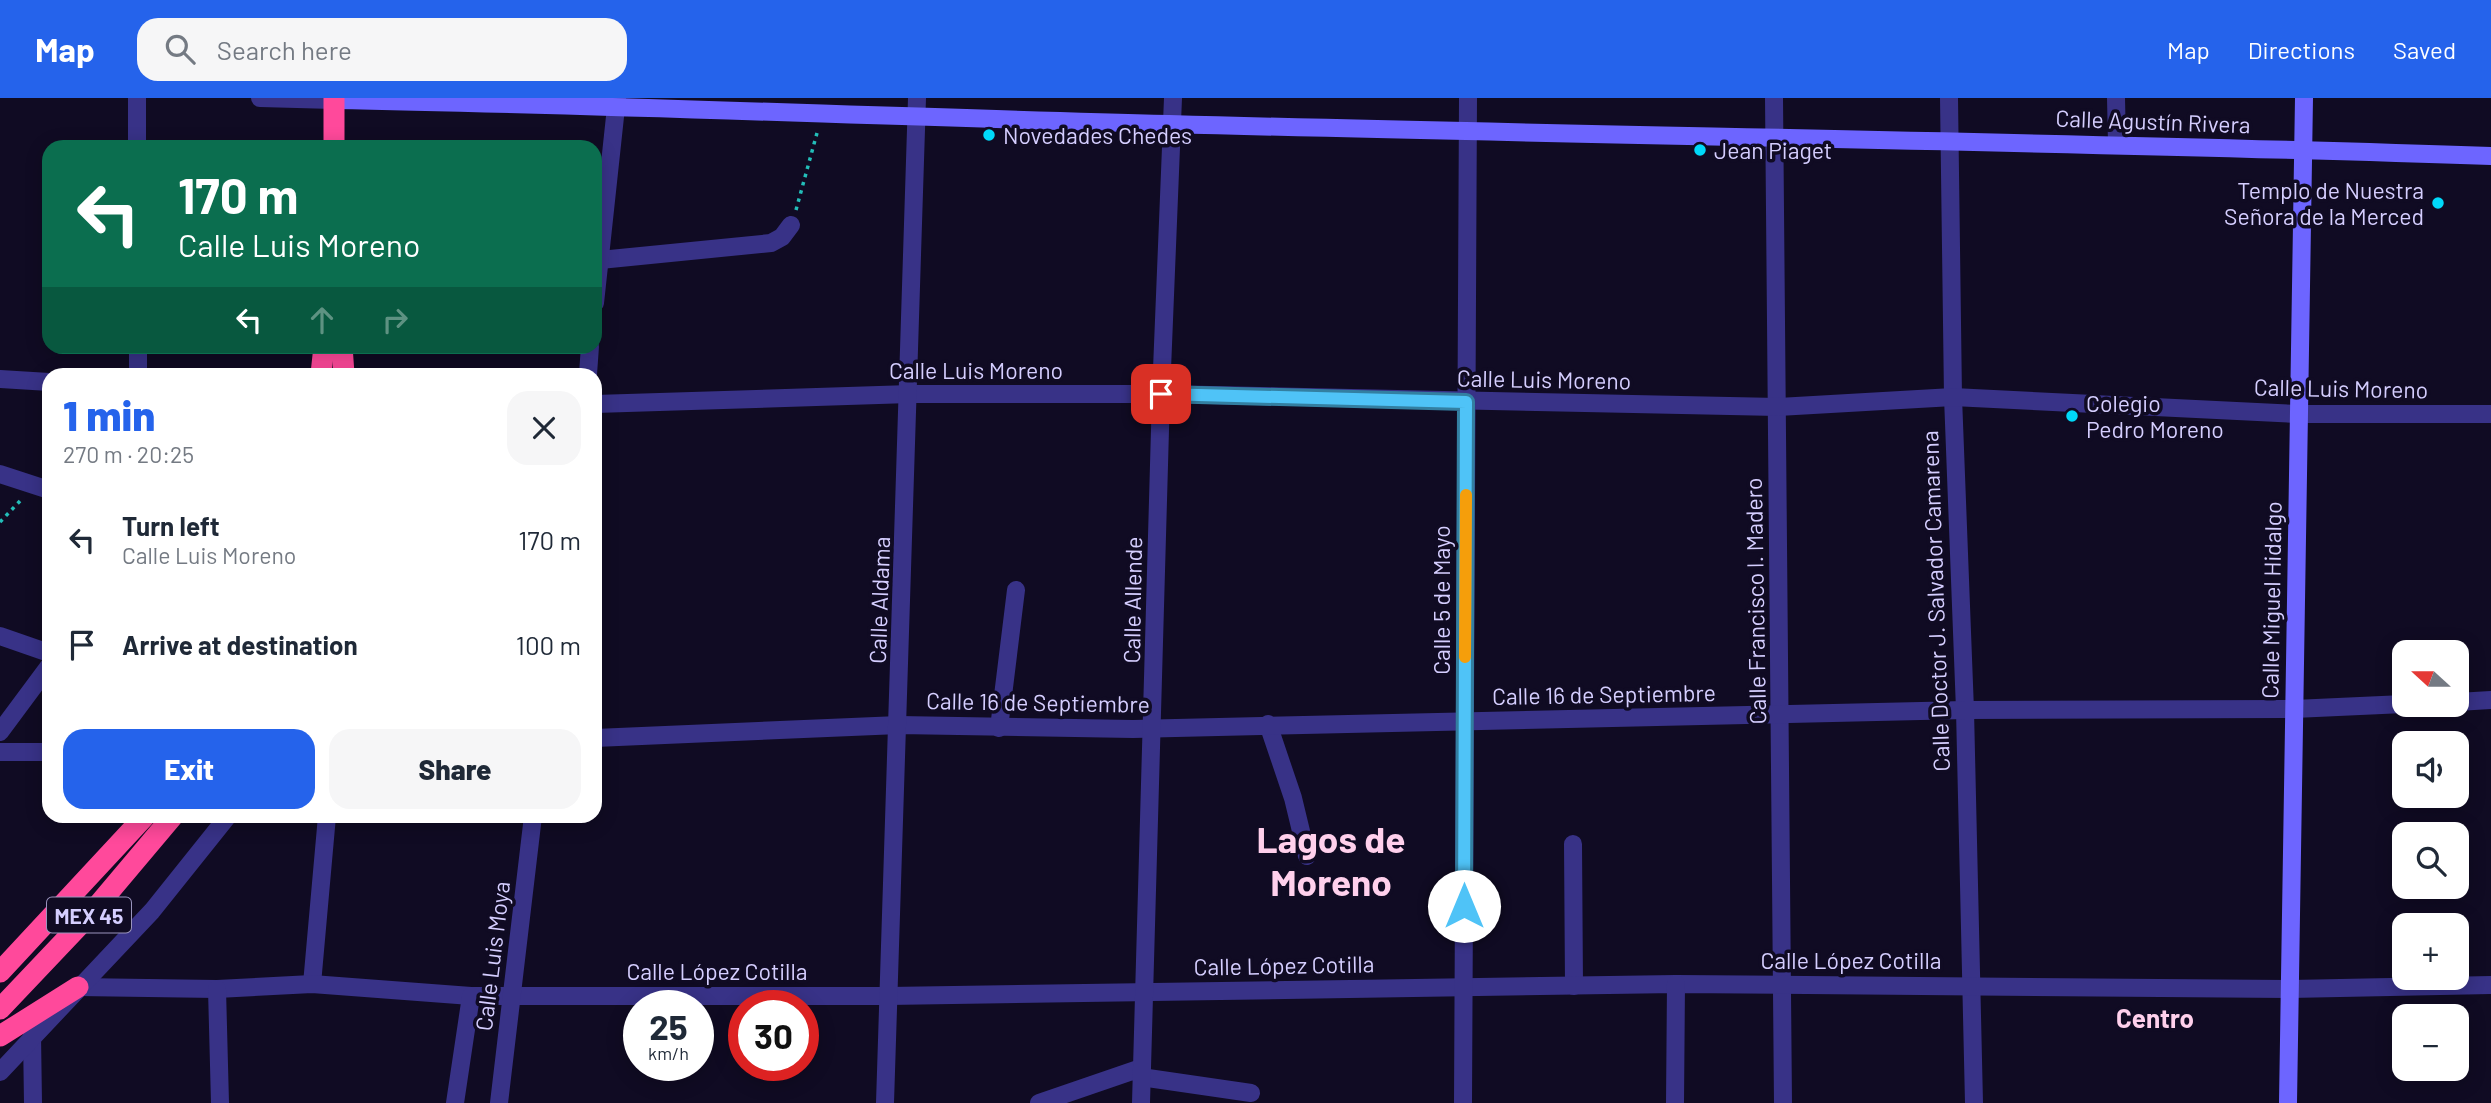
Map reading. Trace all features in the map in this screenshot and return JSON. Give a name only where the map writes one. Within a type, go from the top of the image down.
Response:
[{"type":"highway","points":[[334,99],[334,140]]},
{"type":"highway","name":"MEX 45","points":[[0,972],[138,823]]},
{"type":"highway","name":"MEX 45","points":[[0,1009],[93,911],[167,823]]},
{"type":"highway","points":[[0,984],[18,970],[47,958]]},
{"type":"highway","points":[[0,1037],[78,987]]},
{"type":"main road","name":"Calle Miguel Hidalgo","points":[[2288,1103],[2304,98]]},
{"type":"main road","name":"Calle Agustín Rivera","points":[[334,99],[616,102],[916,118],[1949,139],[2491,156]]},
{"type":"street","points":[[137,98],[137,140]]},
{"type":"street","name":"Calle Agustín Rivera","points":[[260,98],[334,99]]},
{"type":"street","name":"Calle Aldama","points":[[885,1103],[918,98]]},
{"type":"street","name":"Calle Allende","points":[[1141,1103],[1161,394],[1173,98]]},
{"type":"street","name":"Calle 5 de Mayo","points":[[1463,1103],[1468,98]]},
{"type":"street","name":"Calle Francisco I. Madero","points":[[1774,98],[1783,1103]]},
{"type":"street","name":"Calle Doctor J. Salvador Camarena","points":[[1949,98],[1953,397],[1965,710],[1974,1103]]},
{"type":"street","points":[[2116,98],[2117,144]]},
{"type":"street","points":[[602,240],[616,102]]},
{"type":"street","points":[[602,260],[771,243],[782,237],[791,225]]},
{"type":"street","points":[[0,379],[42,382]]},
{"type":"street","name":"Calle Luis Moreno","points":[[602,404],[910,394],[1161,394],[1778,407],[1953,397],[2298,414],[2491,414]]},
{"type":"street","points":[[0,474],[42,487]]},
{"type":"street","points":[[999,727],[1016,590]]},
{"type":"street","points":[[0,636],[42,651]]},
{"type":"street","points":[[0,732],[42,675]]},
{"type":"street","points":[[2469,701],[2491,700]]},
{"type":"street","name":"Calle 16 de Septiembre","points":[[602,738],[899,725],[1153,728],[1965,710],[2294,709],[2392,705]]},
{"type":"street","points":[[1268,724],[1293,798],[1307,856]]},
{"type":"street","points":[[0,752],[42,752]]},
{"type":"street","points":[[0,1072],[32,1035],[152,911],[222,823]]},
{"type":"street","points":[[312,984],[326,823]]},
{"type":"street","name":"Calle Luis Moya","points":[[499,1103],[532,823]]},
{"type":"street","points":[[1573,844],[1574,986]]},
{"type":"street","name":"Calle López Cotilla","points":[[78,987],[217,989],[312,984],[471,996],[888,996],[1676,984],[2290,989],[2491,985]]},
{"type":"street","points":[[1675,1103],[1676,984]]},
{"type":"street","points":[[217,989],[220,1103]]},
{"type":"street","name":"Calle Luis Moya","points":[[454,1103],[471,996]]},
{"type":"street","points":[[32,1035],[33,1103]]},
{"type":"street","points":[[1039,1103],[1141,1073],[1251,1093]]},
{"type":"path","points":[[791,225],[822,114]]},
{"type":"path","points":[[0,522],[42,487]]},
{"type":"slow traffic","points":[[1465,657],[1466,495]]},
{"type":"place","name":"Novedades Chedes","points":[[989,135]]},
{"type":"place","name":"Jean Piaget","points":[[1700,150]]},
{"type":"place","name":"Templo de Nuestra Señora de la Merced","points":[[2438,203]]},
{"type":"place","name":"Colegio Pedro Moreno","points":[[2072,416]]},
{"type":"district","name":"Lagos de Moreno","points":[[1331,860]]},
{"type":"district","name":"Centro","points":[[2155,1017]]},
{"type":"route","points":[[1161,394],[1466,402],[1464,906]]}]
